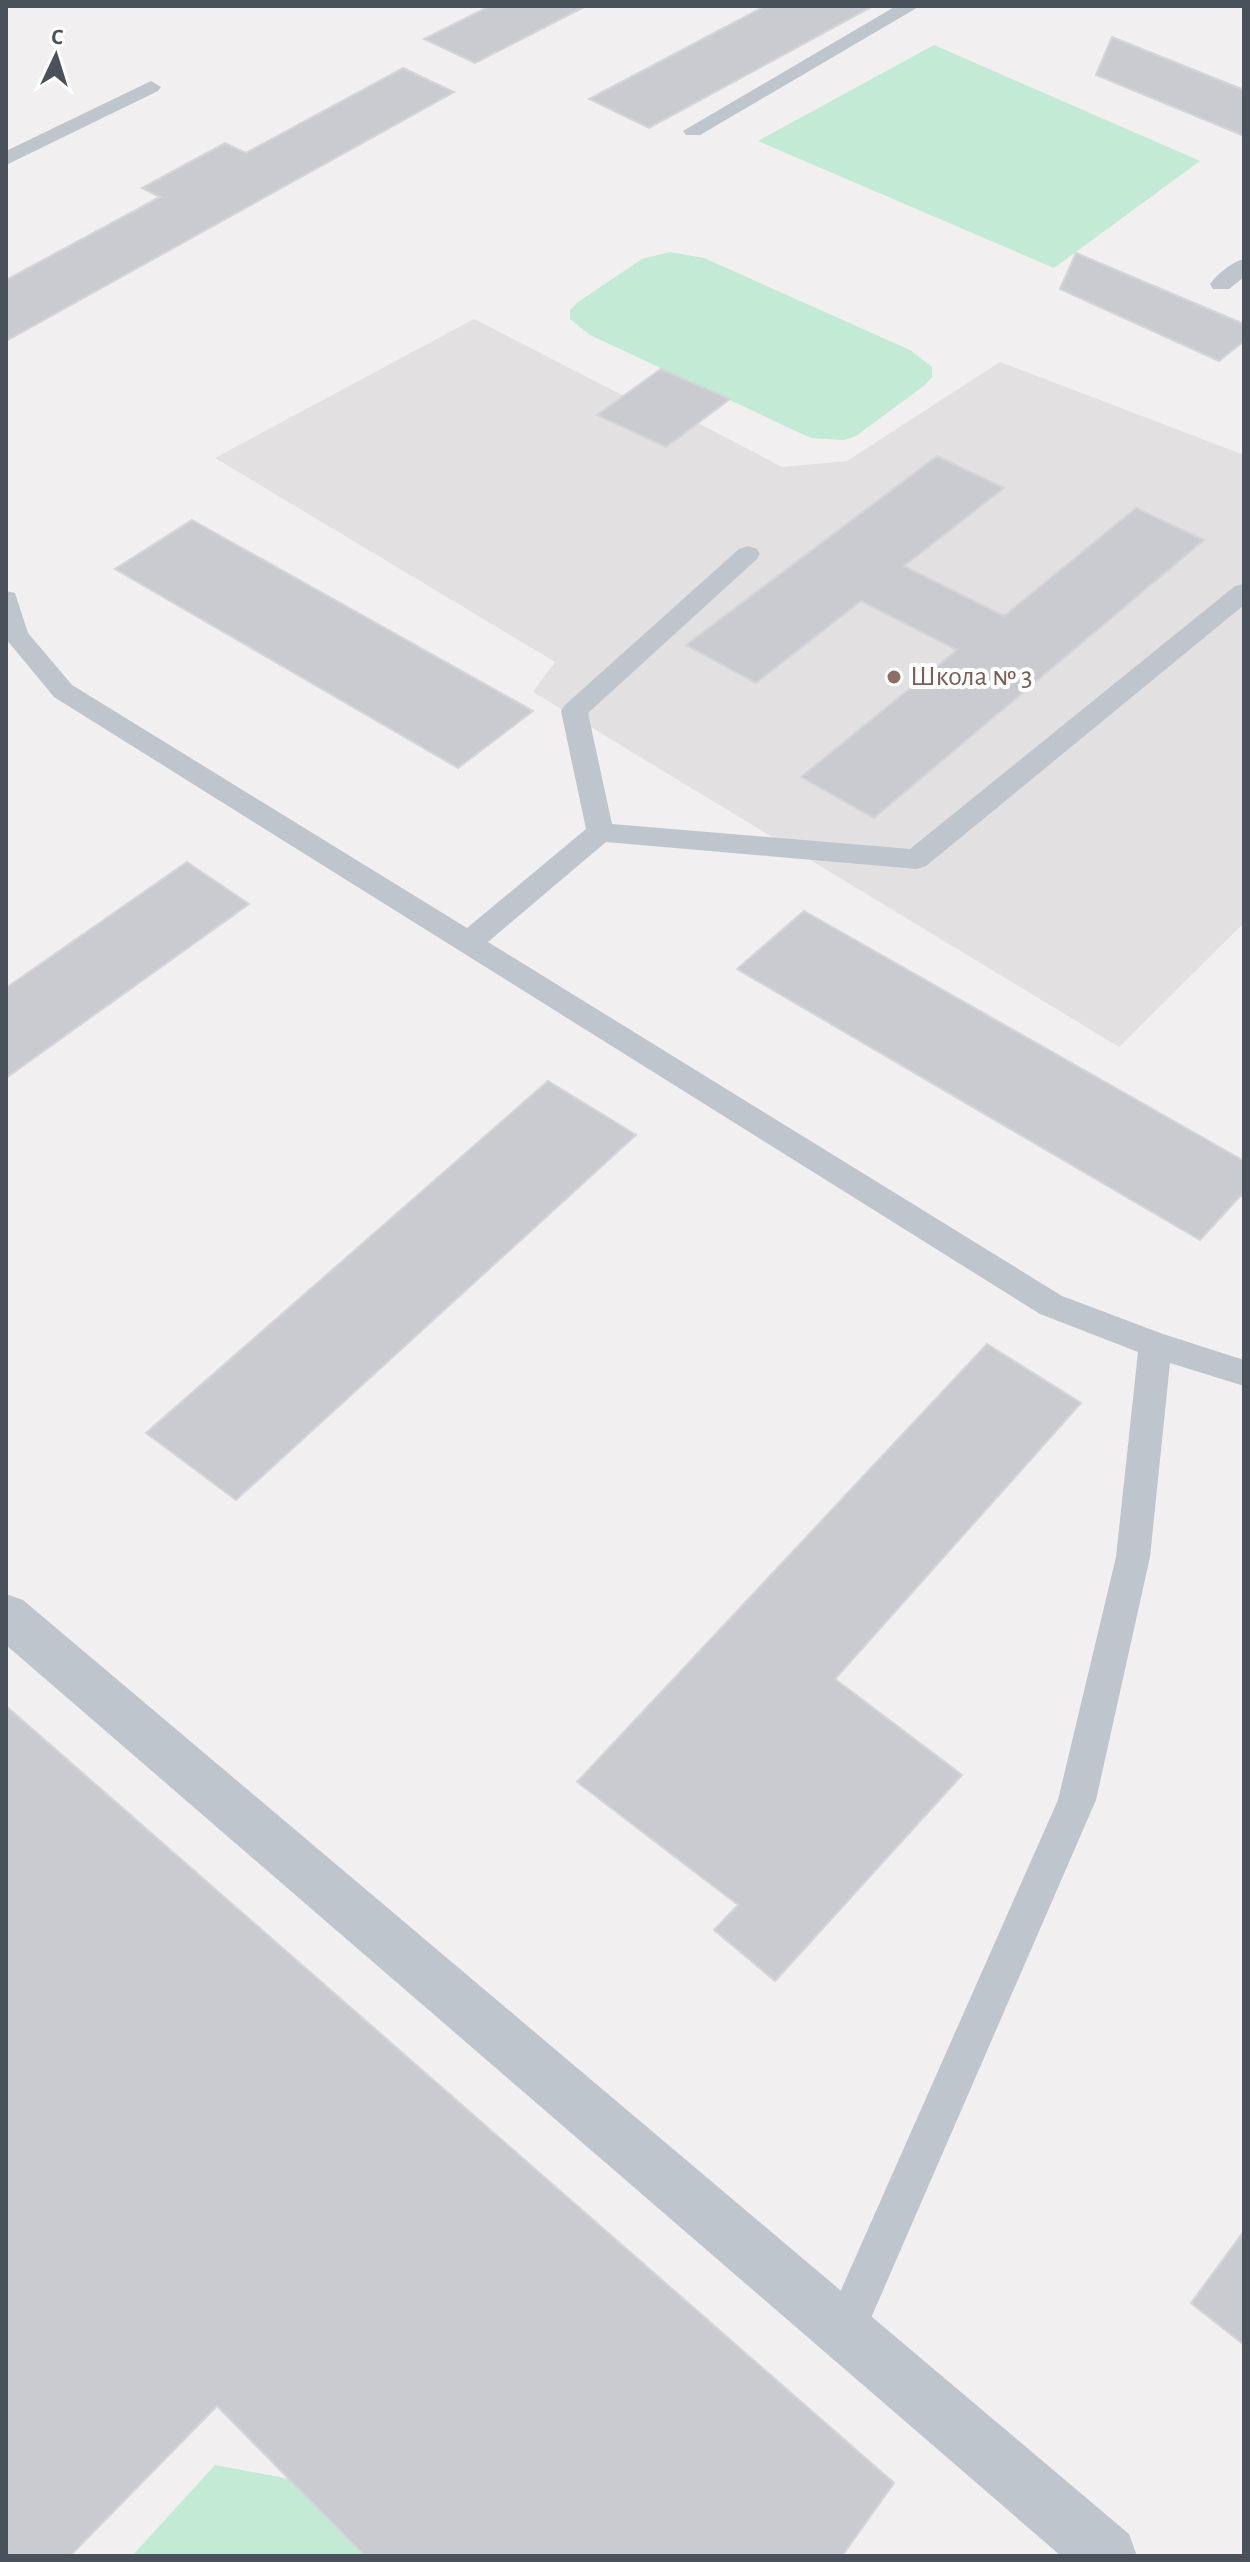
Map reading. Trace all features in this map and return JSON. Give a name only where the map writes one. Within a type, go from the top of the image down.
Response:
[{"type":"street","points":[[6,1615],[1107,2556]]},
{"type":"lane","points":[[693,131],[910,6]]},
{"type":"lane","points":[[6,159],[151,87]]},
{"type":"lane","points":[[1221,284],[1244,266]]},
{"type":"lane","points":[[600,832],[574,711],[748,554]]},
{"type":"lane","points":[[468,943],[600,832],[916,859],[1244,592]]},
{"type":"lane","points":[[6,599],[16,635],[63,691],[1051,1305],[1155,1345],[1244,1373]]},
{"type":"lane","points":[[843,2333],[1077,1800],[1133,1557],[1155,1345]]},
{"type":"shaded area","name":"Школа № 3","points":[[474,319],[624,396],[598,414],[698,423],[782,467],[847,461],[1000,362],[1244,455],[1244,923],[1119,1047],[533,692],[555,662],[215,458]]},
{"type":"green space","points":[[934,45],[1200,161],[1054,268],[758,141]]},
{"type":"green space","points":[[670,252],[704,258],[910,350],[932,367],[932,377],[856,436],[844,440],[811,438],[590,335],[570,319],[570,310],[578,302],[642,259]]},
{"type":"green space","points":[[215,2465],[364,2493],[423,2556],[132,2556]]},
{"type":"building","points":[[490,6],[586,6],[475,63],[424,39]]},
{"type":"building","points":[[765,6],[873,6],[649,128],[589,99]]},
{"type":"building","points":[[1112,37],[1244,90],[1244,136],[1096,75]]},
{"type":"building","points":[[403,68],[454,92],[6,341],[6,280],[160,197],[142,188],[225,143],[246,153]]},
{"type":"building","points":[[1076,253],[1244,324],[1244,341],[1219,361],[1060,289]]},
{"type":"building","points":[[661,369],[730,399],[666,447],[597,415]]},
{"type":"building","points":[[937,456],[1004,488],[904,566],[1004,616],[1136,508],[1204,540],[874,818],[801,777],[957,650],[861,601],[756,683],[686,645]]},
{"type":"building","points":[[192,520],[533,711],[458,768],[115,569]]},
{"type":"building","points":[[187,862],[249,904],[6,1078],[6,988]]},
{"type":"building","points":[[804,911],[1244,1161],[1244,1192],[1200,1240],[737,969]]},
{"type":"building","points":[[548,1081],[636,1135],[236,1500],[146,1433]]},
{"type":"building","points":[[987,1344],[1081,1403],[835,1679],[962,1775],[775,1981],[714,1930],[738,1905],[577,1782]]},
{"type":"building","points":[[6,1706],[894,2483],[842,2556],[365,2556],[217,2406],[70,2556],[6,2556]]},
{"type":"building","points":[[1244,2231],[1244,2345],[1191,2303]]},
{"type":"place","name":"Школа № 3","points":[[894,677]]}]
